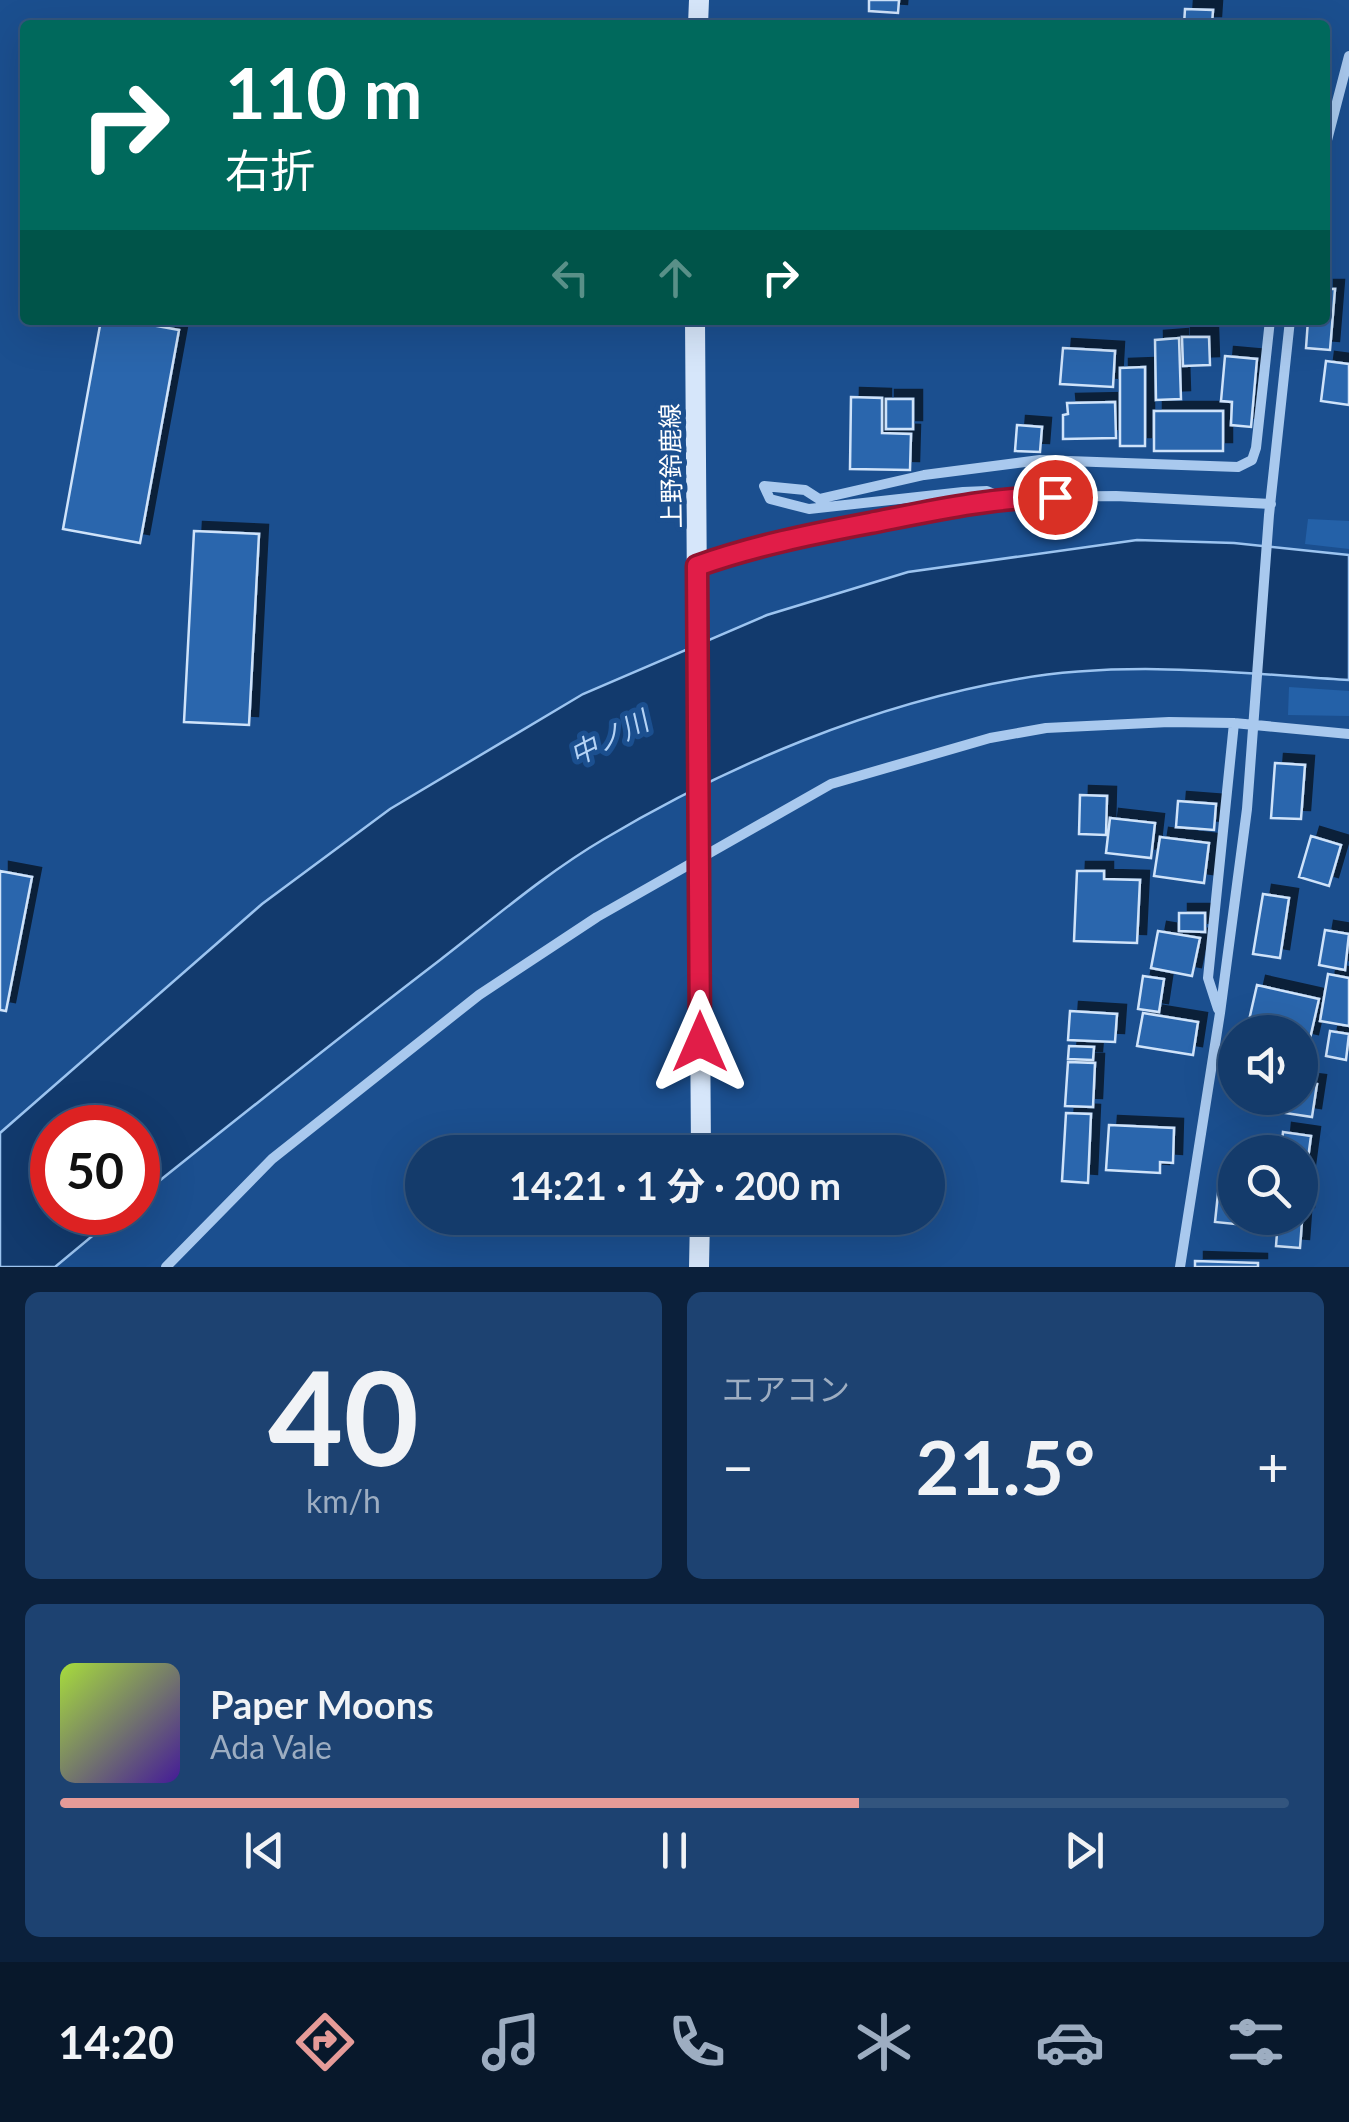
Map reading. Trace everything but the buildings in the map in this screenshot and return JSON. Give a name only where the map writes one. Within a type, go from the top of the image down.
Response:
[{"type":"main road","name":"上野鈴鹿線","points":[[695,325],[701,1135]]},
{"type":"main road","points":[[700,1235],[700,1267]]},
{"type":"street","points":[[1330,129],[1349,56]]},
{"type":"street","points":[[1008,500],[986,491],[963,492],[809,509],[770,499],[764,486],[806,490],[819,499],[924,475],[1040,460],[1238,466],[1252,460],[1256,448],[1269,325]]},
{"type":"street","points":[[1180,1267],[1247,809],[1270,509],[1289,325]]},
{"type":"street","points":[[697,566],[808,535],[1008,500],[1116,496],[1270,509]]},
{"type":"street","points":[[166,1267],[272,1160],[479,995],[597,918],[678,874],[699,852],[831,784],[990,738],[1101,724],[1253,722],[1349,734]]},
{"type":"street","points":[[1220,1013],[1208,978],[1234,723]]},
{"type":"shaded area","points":[[1308,519],[1349,521],[1349,549],[1305,544]]},
{"type":"shaded area","points":[[1289,687],[1349,691],[1349,716],[1288,715]]},
{"type":"water","name":"中ノ川","points":[[1137,540],[1234,543],[1349,555],[1349,680],[1142,669],[1059,673],[964,690],[857,721],[701,786],[561,866],[160,1181],[160,1105],[32,1105],[262,904],[390,809],[583,694],[767,615],[908,572]]},
{"type":"water","points":[[30,1107],[30,1235],[94,1235],[55,1267],[0,1267],[0,1133]]},
{"type":"route","points":[[700,1042],[697,566],[808,535],[930,511],[1024,497],[1055,497]]}]
